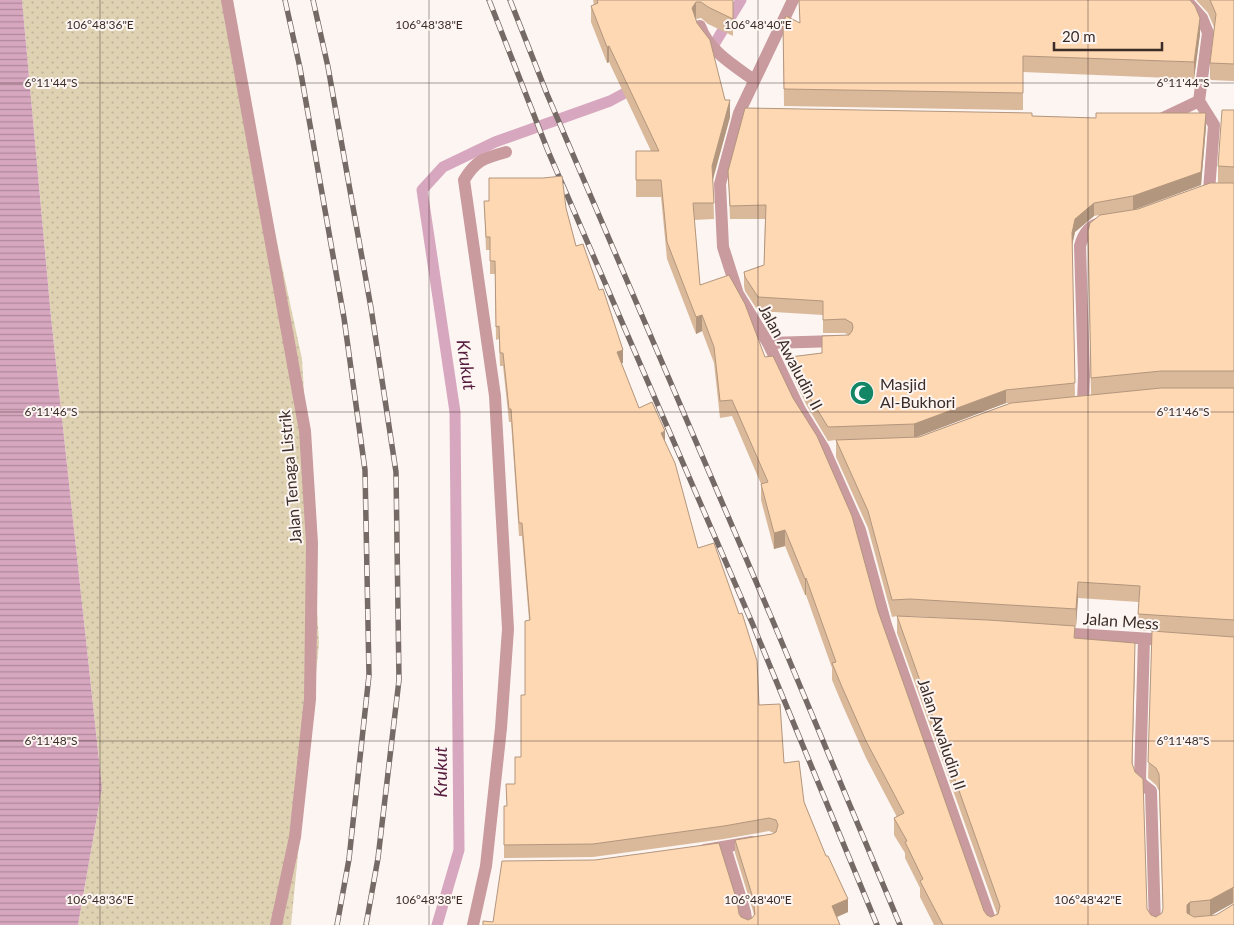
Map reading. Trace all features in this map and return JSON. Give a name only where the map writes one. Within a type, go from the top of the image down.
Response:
[{"type":"street","name":"Jalan Tenaga Listrik","points":[[227,0],[306,431],[312,543],[310,699],[295,837],[276,925]]},
{"type":"street","name":"Jalan Awaludin II","points":[[793,0],[754,80],[745,113],[720,184],[723,246],[738,294],[768,342],[800,410],[828,448],[860,530],[886,625],[992,925]]},
{"type":"street","points":[[1186,0],[1202,18],[1208,33],[1200,101],[1214,124],[1204,193],[1226,191]]},
{"type":"street","points":[[700,26],[705,39],[730,64],[754,80]]},
{"type":"street","points":[[1151,120],[1161,120],[1200,101]]},
{"type":"street","points":[[474,925],[491,866],[508,629],[495,396],[464,180],[470,171],[484,158],[506,152]]},
{"type":"street","points":[[1083,404],[1084,374],[1080,246],[1083,235],[1096,224],[1115,221]]},
{"type":"street","points":[[768,342],[845,341]]},
{"type":"street","points":[[886,625],[902,625]]},
{"type":"street","name":"Jalan Mess","points":[[1047,632],[1184,642]]},
{"type":"street","points":[[1144,639],[1140,780],[1151,791],[1156,925]]},
{"type":"street","points":[[697,851],[761,841]]},
{"type":"street","points":[[725,847],[745,912],[747,925]]},
{"type":"shaded area","points":[[0,0],[22,0],[51,317],[102,788],[78,925],[0,925]]},
{"type":"shaded area","points":[[22,0],[225,0],[302,359],[319,643],[291,925],[78,925],[102,788],[51,317]]},
{"type":"building","points":[[597,0],[733,0],[733,19],[701,2],[696,2],[692,8],[697,23],[710,40],[725,100],[730,100],[712,166],[714,203],[693,203],[700,285],[729,275],[745,304],[765,357],[773,356],[793,398],[817,436],[852,516],[878,611],[984,911],[991,917],[998,914],[1000,906],[897,616],[1075,626],[1074,638],[1135,643],[1132,763],[1135,772],[1143,779],[1147,909],[1151,915],[1156,917],[1162,913],[1163,908],[1159,774],[1156,768],[1148,762],[1152,631],[1234,637],[1234,887],[1210,900],[1190,902],[1187,905],[1187,913],[1194,917],[1216,915],[1234,904],[1234,925],[943,925],[920,881],[923,879],[905,842],[907,841],[894,818],[904,813],[866,741],[832,663],[836,662],[806,578],[785,530],[774,533],[761,484],[768,482],[732,400],[720,401],[714,347],[702,315],[696,317],[667,242],[661,180],[636,180],[636,151],[659,151],[609,46],[607,47],[591,6],[598,3]]},
{"type":"building","points":[[799,0],[1190,0],[1200,18],[1194,62],[1023,56],[1023,93],[784,89],[783,23],[786,16],[800,23]]},
{"type":"building","points":[[1210,0],[1234,0],[1234,64],[1210,63],[1216,14]]},
{"type":"building","points":[[745,108],[1032,113],[1032,116],[1096,118],[1096,113],[1206,113],[1201,172],[1133,196],[1094,203],[1075,219],[1072,233],[1075,383],[1006,390],[914,424],[828,427],[807,393],[790,357],[822,353],[822,336],[849,335],[853,327],[852,323],[845,319],[823,320],[823,301],[758,297],[745,277],[744,272],[764,265],[766,205],[730,206],[728,171]]},
{"type":"building","points":[[1222,110],[1234,110],[1234,167],[1218,166]]},
{"type":"building","points":[[562,176],[566,208],[576,246],[583,244],[599,290],[603,289],[623,350],[617,352],[639,408],[652,402],[665,431],[661,433],[675,463],[698,548],[714,543],[739,614],[742,613],[757,661],[759,705],[780,704],[784,763],[799,761],[804,802],[826,856],[828,856],[848,899],[832,906],[840,925],[483,925],[483,921],[493,922],[502,861],[595,860],[719,843],[737,901],[739,914],[748,920],[755,914],[753,898],[735,840],[772,834],[776,832],[778,825],[776,820],[769,818],[593,844],[504,845],[504,806],[507,806],[506,784],[515,784],[515,757],[521,757],[521,695],[525,695],[525,621],[530,620],[522,523],[519,523],[511,409],[509,409],[503,353],[500,353],[499,326],[496,327],[495,261],[490,261],[490,237],[486,237],[484,201],[489,201],[489,178]]},
{"type":"building","points":[[1210,183],[1234,183],[1234,371],[1161,371],[1091,378],[1088,231],[1090,223],[1100,215],[1138,209]]},
{"type":"building","points":[[1161,388],[1234,388],[1234,620],[1138,614],[1140,586],[1078,582],[1076,609],[910,599],[892,600],[868,511],[836,440],[919,437],[1011,403]]},
{"type":"waterway","name":"Krukut","points":[[705,51],[712,48],[741,0]]},
{"type":"waterway","name":"Krukut","points":[[437,925],[459,850],[455,412],[422,190],[443,167],[495,142],[610,101],[638,86]]},
{"type":"railway","points":[[285,0],[300,68],[344,318],[365,470],[369,675],[349,859],[337,925]]},
{"type":"railway","points":[[313,0],[328,67],[371,308],[396,472],[399,680],[378,858],[366,925]]},
{"type":"railway","points":[[489,0],[548,151],[753,625],[877,925]]},
{"type":"railway","points":[[510,0],[547,94],[772,619],[900,925]]},
{"type":"place","name":"Masjid Al-Bukhori","points":[[862,393]]}]
